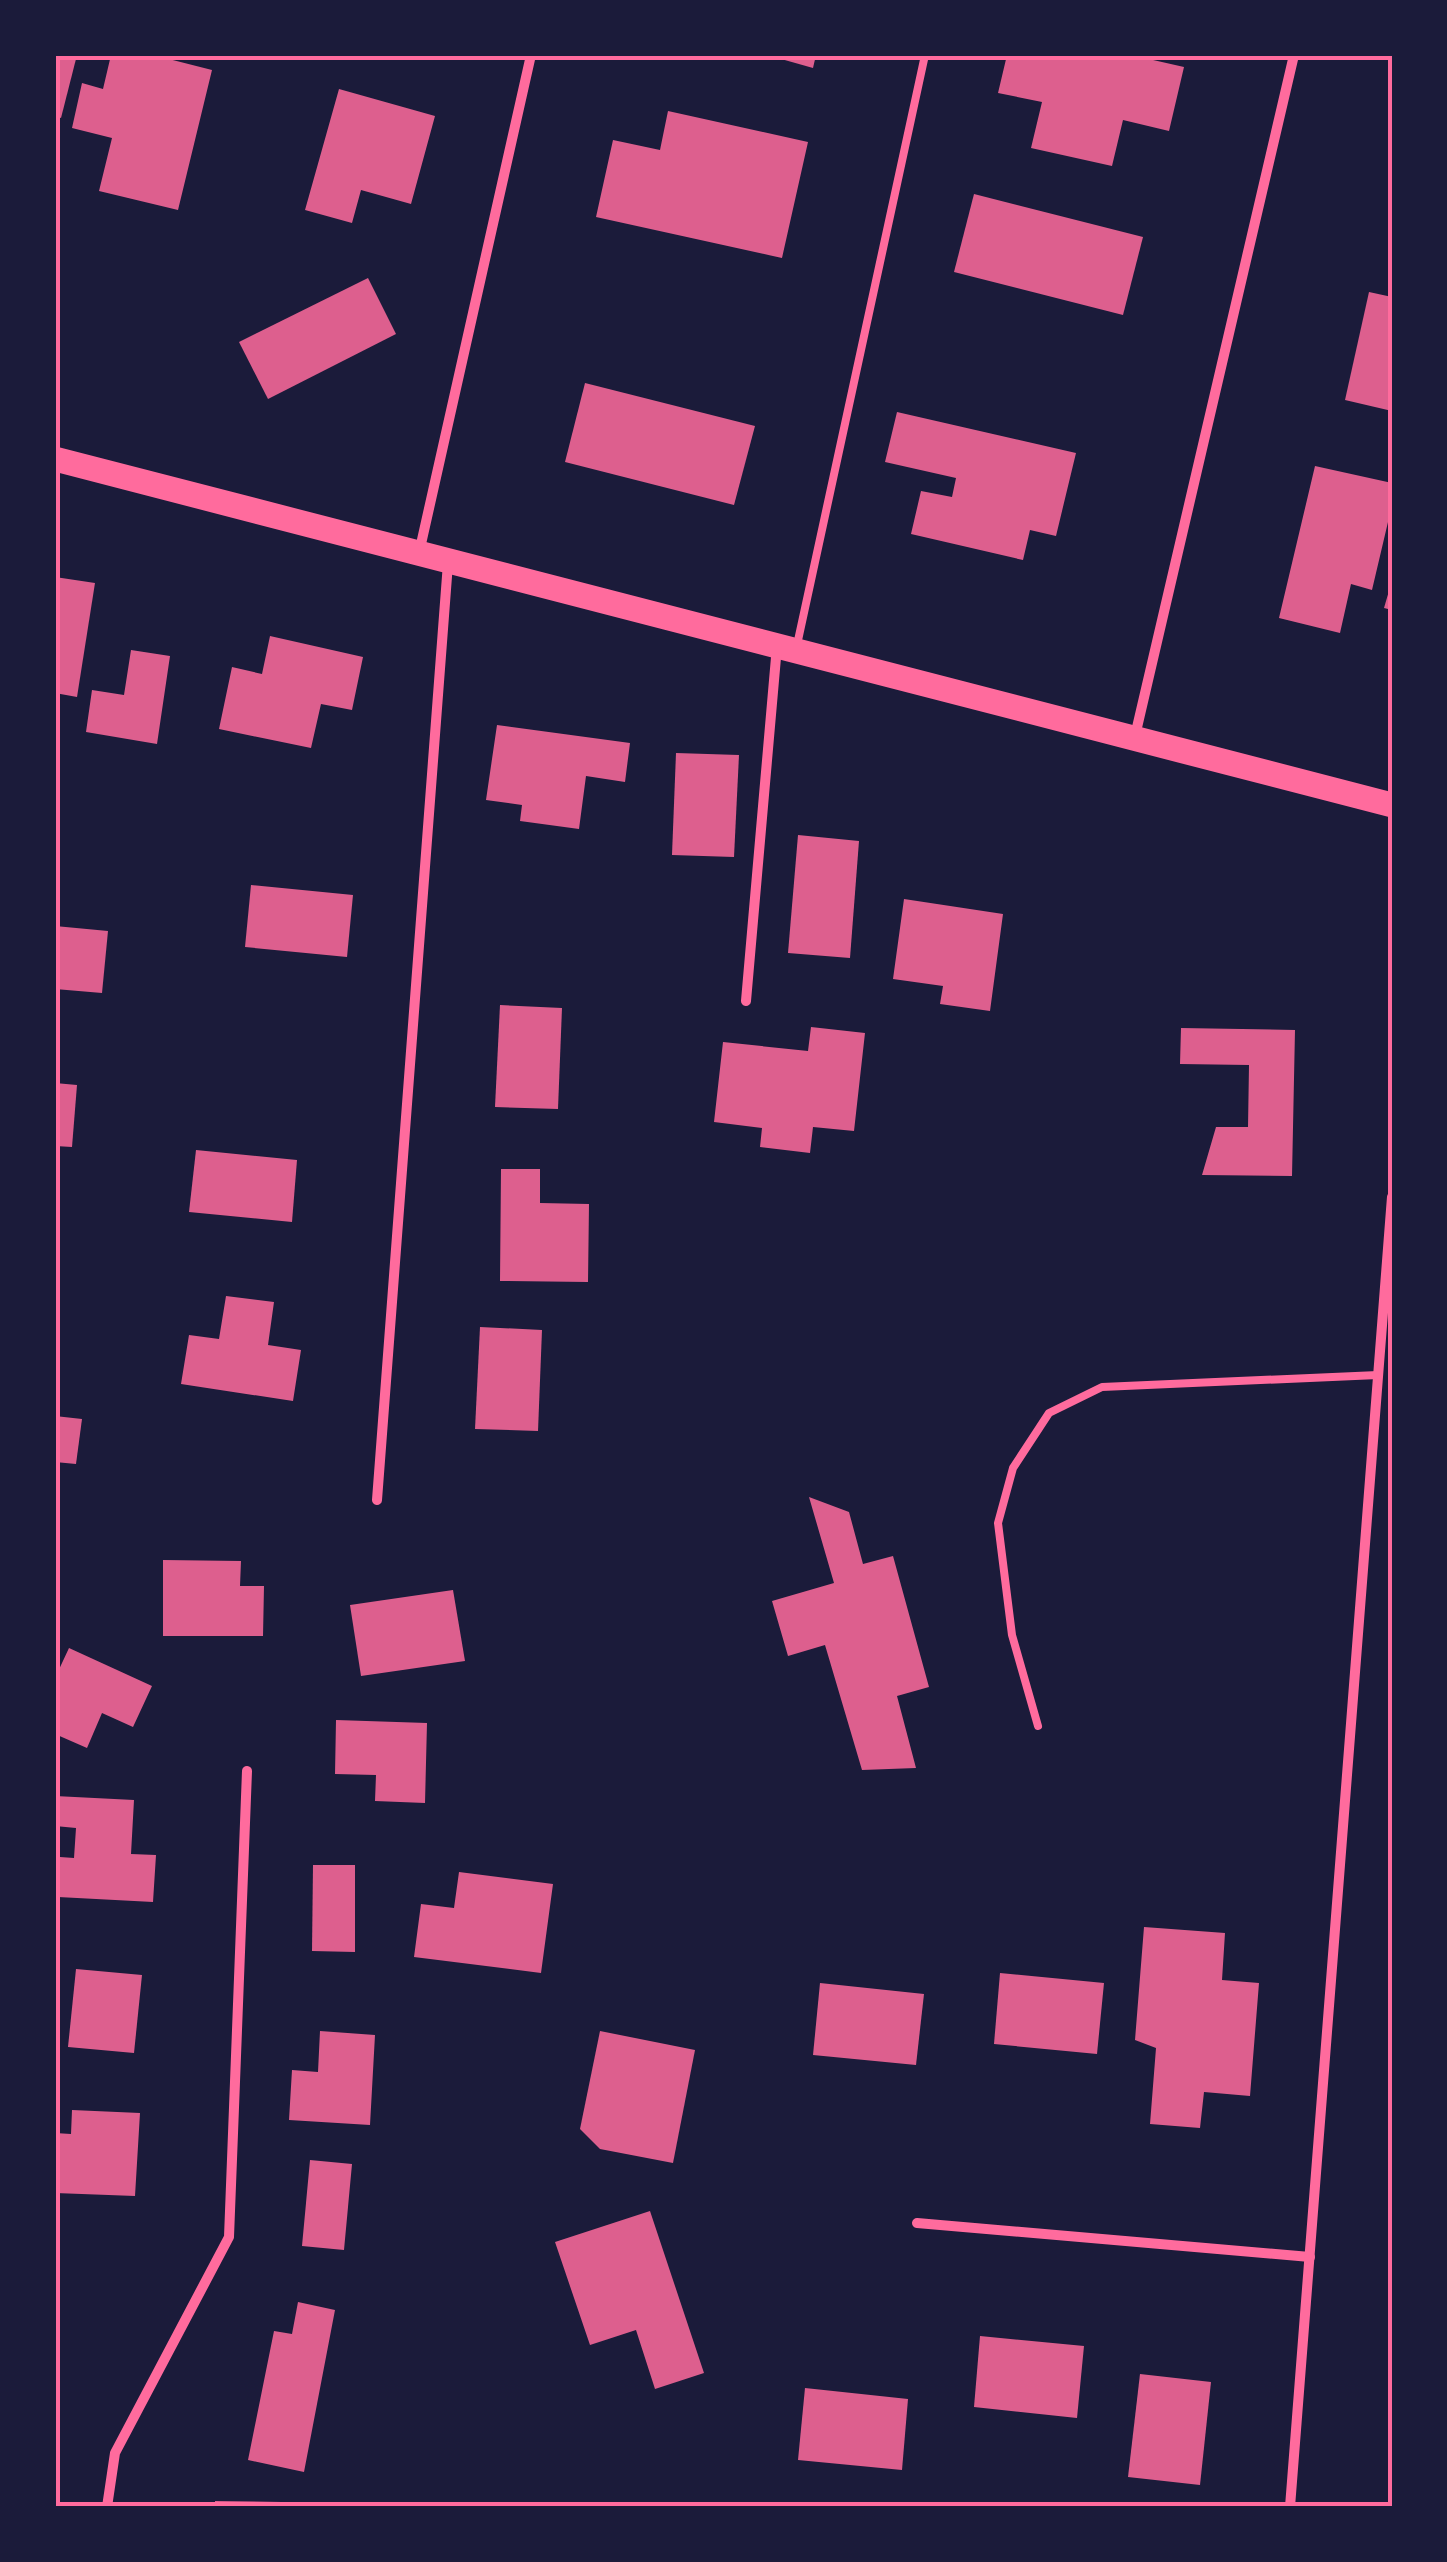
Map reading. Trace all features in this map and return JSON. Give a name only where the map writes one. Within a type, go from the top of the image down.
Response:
[{"type":"main road","points":[[55,458],[1392,805]]},
{"type":"street","points":[[419,554],[531,55]]},
{"type":"street","points":[[1134,737],[1294,55]]},
{"type":"street","points":[[377,1500],[448,562]]},
{"type":"street","points":[[746,1001],[786,647]]},
{"type":"street","points":[[1290,2507],[1392,1196]]},
{"type":"street","points":[[107,2507],[115,2454],[229,2237],[246,1771]]},
{"type":"street","points":[[917,2223],[1310,2257]]},
{"type":"lane","points":[[786,647],[925,55]]},
{"type":"lane","points":[[1038,1726],[1012,1635],[998,1523],[1014,1468],[1049,1414],[1102,1387],[1378,1375]]},
{"type":"building","points":[[55,55],[77,55],[61,118],[55,116]]},
{"type":"building","points":[[111,55],[153,55],[212,70],[178,210],[99,191],[112,138],[72,128],[82,83],[103,89]]},
{"type":"building","points":[[767,55],[816,55],[813,68]]},
{"type":"building","points":[[1007,55],[1131,55],[1184,67],[1169,131],[1123,120],[1112,166],[1031,148],[1042,102],[998,93]]},
{"type":"building","points":[[339,89],[435,116],[411,204],[361,190],[352,223],[305,210]]},
{"type":"building","points":[[668,111],[808,142],[782,258],[596,217],[613,140],[660,150]]},
{"type":"building","points":[[974,194],[1143,237],[1123,315],[954,272]]},
{"type":"building","points":[[368,278],[396,334],[268,399],[239,342]]},
{"type":"building","points":[[1369,292],[1392,297],[1392,411],[1345,400]]},
{"type":"building","points":[[585,383],[755,426],[734,505],[565,462]]},
{"type":"building","points":[[897,412],[1076,453],[1056,536],[1030,530],[1023,560],[911,534],[921,491],[952,497],[956,478],[885,462]]},
{"type":"building","points":[[1315,466],[1392,483],[1392,505],[1372,590],[1351,584],[1340,633],[1279,618]]},
{"type":"building","points":[[55,577],[95,583],[77,697],[55,693]]},
{"type":"building","points":[[1392,584],[1392,610],[1384,608]]},
{"type":"building","points":[[270,636],[363,657],[352,710],[321,704],[311,748],[219,729],[232,667],[262,674]]},
{"type":"building","points":[[131,650],[170,656],[157,744],[86,732],[92,690],[124,695]]},
{"type":"building","points":[[497,725],[630,743],[625,782],[586,776],[579,829],[520,821],[522,805],[486,800]]},
{"type":"building","points":[[676,753],[739,755],[734,857],[672,855]]},
{"type":"building","points":[[798,835],[859,841],[850,958],[788,953]]},
{"type":"building","points":[[251,885],[353,895],[347,957],[245,947]]},
{"type":"building","points":[[904,899],[1003,914],[990,1011],[940,1004],[943,986],[893,979]]},
{"type":"building","points":[[55,926],[108,931],[102,993],[55,989]]},
{"type":"building","points":[[500,1005],[562,1008],[558,1109],[495,1107]]},
{"type":"building","points":[[811,1027],[865,1033],[854,1131],[813,1127],[810,1153],[760,1147],[762,1128],[714,1122],[723,1042],[808,1051]]},
{"type":"building","points":[[1181,1028],[1295,1030],[1292,1176],[1202,1175],[1216,1127],[1248,1127],[1249,1065],[1180,1064]]},
{"type":"building","points":[[55,1083],[77,1085],[72,1147],[55,1146]]},
{"type":"building","points":[[196,1150],[297,1160],[292,1222],[189,1212]]},
{"type":"building","points":[[501,1169],[540,1169],[540,1203],[589,1204],[588,1282],[500,1281]]},
{"type":"building","points":[[226,1296],[274,1302],[268,1345],[301,1350],[293,1401],[181,1384],[189,1335],[219,1339]]},
{"type":"building","points":[[480,1327],[542,1330],[538,1431],[475,1429]]},
{"type":"building","points":[[55,1416],[82,1419],[76,1464],[55,1462]]},
{"type":"building","points":[[809,1497],[849,1512],[863,1564],[893,1556],[929,1687],[897,1696],[916,1768],[862,1770],[825,1645],[788,1656],[772,1601],[834,1583]]},
{"type":"building","points":[[163,1560],[241,1561],[240,1586],[264,1586],[263,1636],[163,1636]]},
{"type":"building","points":[[453,1590],[465,1661],[361,1676],[350,1605]]},
{"type":"building","points":[[69,1648],[152,1686],[133,1727],[102,1713],[87,1748],[55,1734],[55,1678]]},
{"type":"building","points":[[336,1720],[427,1723],[425,1803],[375,1801],[376,1775],[335,1774]]},
{"type":"building","points":[[55,1796],[134,1800],[131,1854],[156,1855],[153,1902],[58,1897],[60,1857],[74,1858],[76,1828],[55,1826]]},
{"type":"building","points":[[313,1865],[355,1865],[355,1952],[312,1951]]},
{"type":"building","points":[[459,1872],[553,1884],[541,1973],[414,1957],[421,1904],[454,1908]]},
{"type":"building","points":[[1144,1927],[1225,1933],[1222,1980],[1259,1983],[1250,2096],[1204,2092],[1200,2128],[1150,2124],[1156,2048],[1135,2040]]},
{"type":"building","points":[[76,1969],[142,1975],[134,2053],[68,2047]]},
{"type":"building","points":[[1000,1973],[1104,1983],[1097,2054],[994,2044]]},
{"type":"building","points":[[820,1983],[924,1994],[916,2065],[813,2055]]},
{"type":"building","points":[[320,2031],[375,2035],[370,2125],[289,2120],[292,2070],[318,2072]]},
{"type":"building","points":[[600,2031],[695,2050],[673,2163],[600,2149],[580,2129]]},
{"type":"building","points":[[72,2110],[140,2113],[135,2196],[55,2193],[55,2133],[71,2134]]},
{"type":"building","points":[[310,2160],[352,2164],[344,2250],[302,2246]]},
{"type":"building","points":[[650,2211],[704,2373],[655,2389],[636,2330],[590,2345],[555,2242]]},
{"type":"building","points":[[298,2302],[335,2310],[304,2472],[248,2460],[274,2331],[292,2334]]},
{"type":"building","points":[[980,2336],[1084,2346],[1077,2418],[974,2407]]},
{"type":"building","points":[[1140,2374],[1211,2382],[1200,2485],[1128,2477]]},
{"type":"building","points":[[805,2388],[908,2399],[902,2470],[798,2460]]},
{"type":"building","points":[[215,2501],[282,2502],[282,2507],[215,2507]]}]
